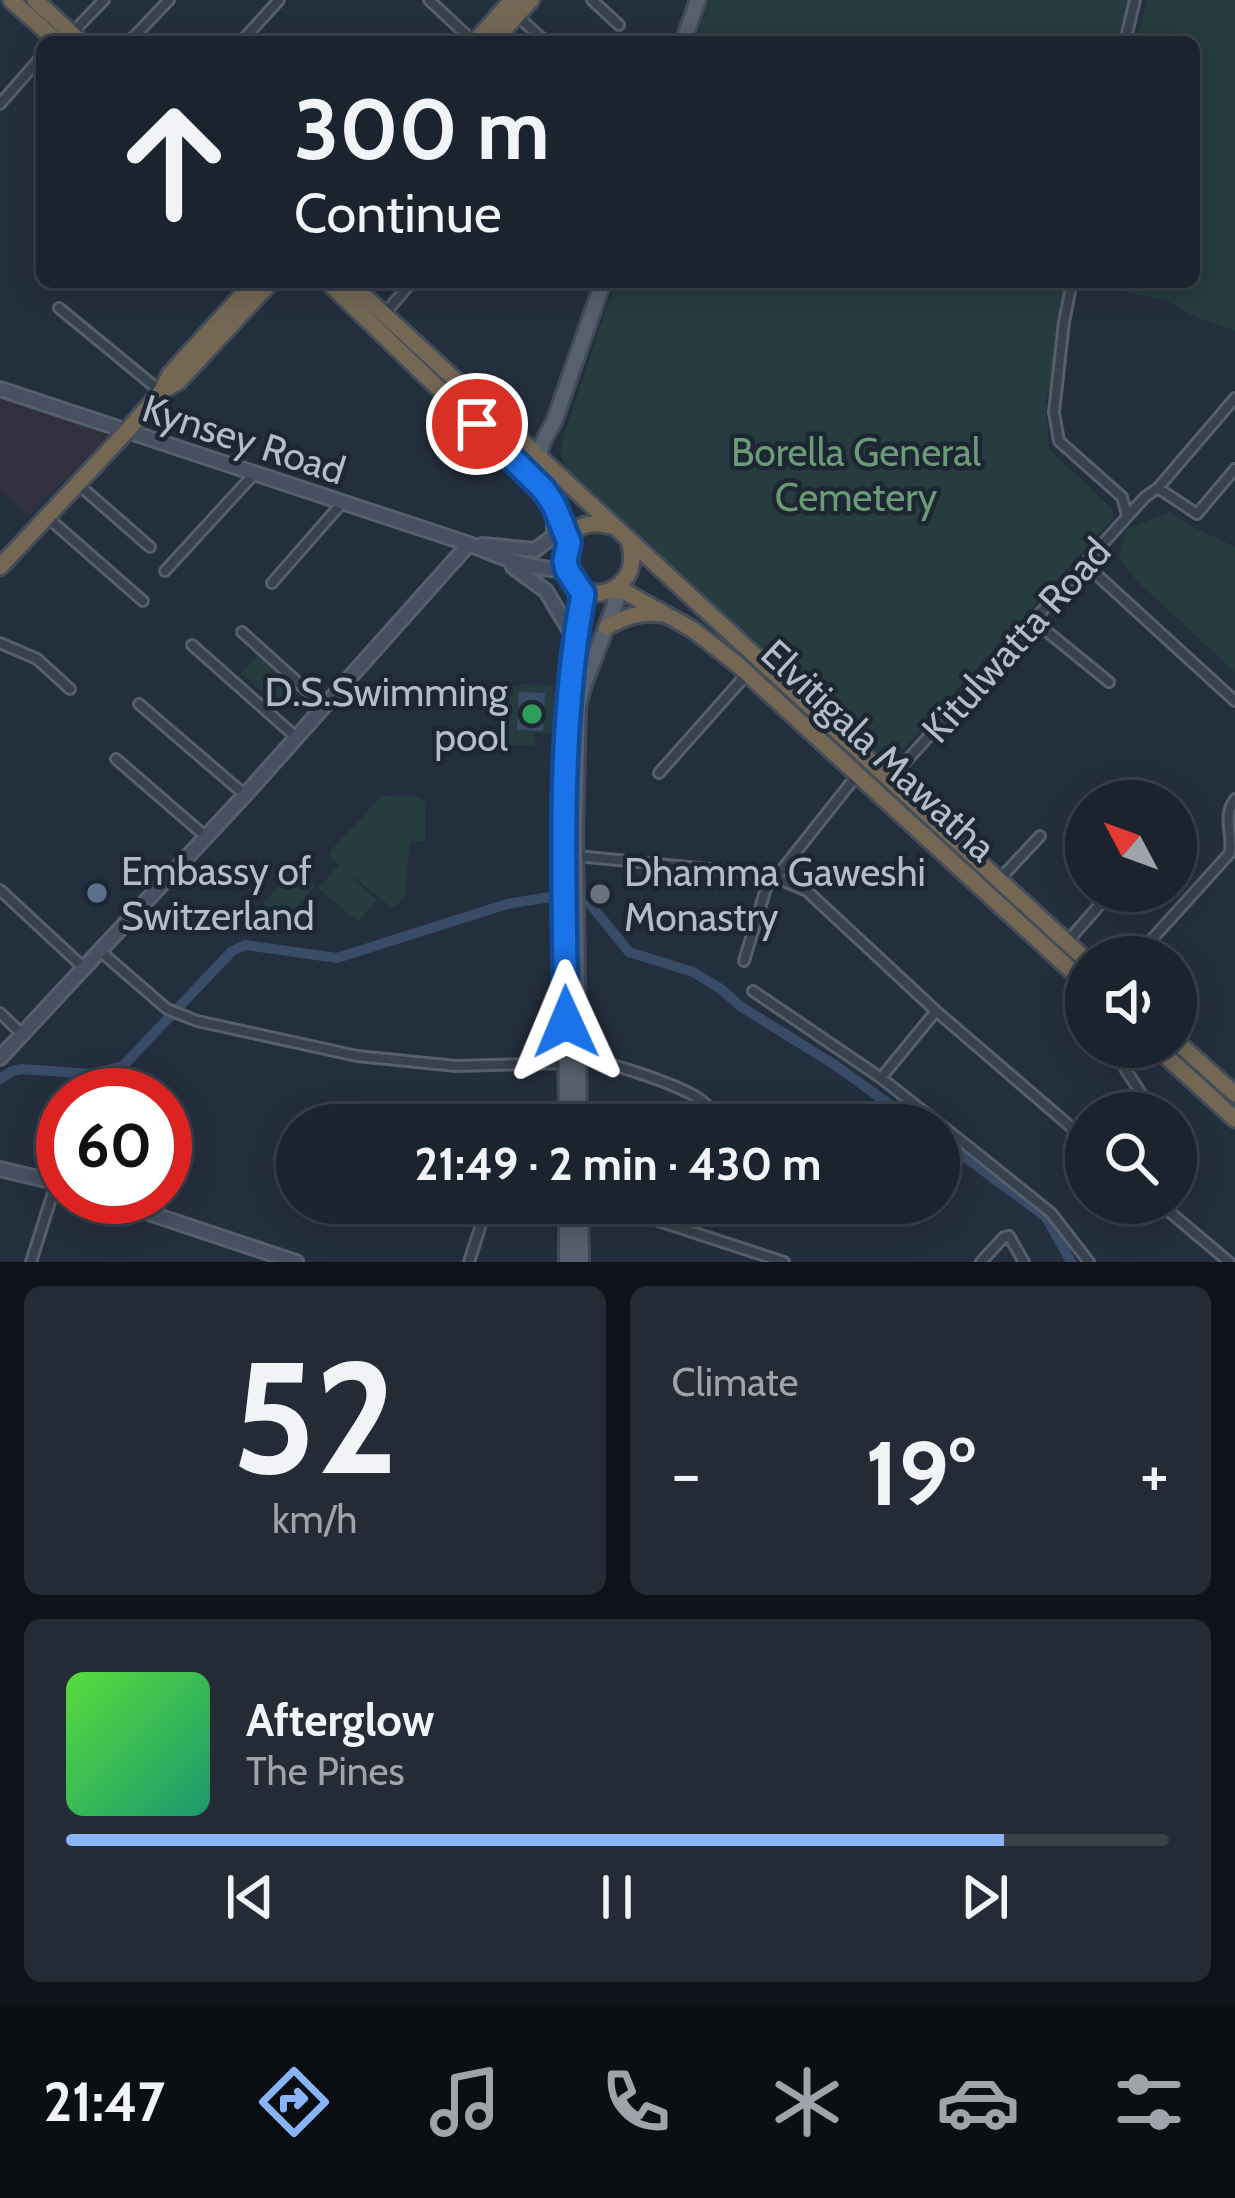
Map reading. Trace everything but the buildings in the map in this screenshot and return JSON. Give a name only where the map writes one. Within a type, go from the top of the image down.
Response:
[{"type":"highway","points":[[10,0],[59,36]]},
{"type":"highway","points":[[34,0],[61,36]]},
{"type":"highway","points":[[481,36],[531,0]]},
{"type":"highway","points":[[497,36],[514,8]]},
{"type":"highway","points":[[0,567],[126,432],[171,373],[249,288]]},
{"type":"highway","points":[[161,392],[179,382],[265,288]]},
{"type":"highway","points":[[334,288],[544,490],[569,542]]},
{"type":"highway","points":[[356,288],[614,526],[629,542],[632,563],[628,574],[612,589],[594,591],[572,577],[565,561],[569,542],[584,526],[614,526]]},
{"type":"highway","name":"Elvitigala Mawatha","points":[[629,542],[1065,942]]},
{"type":"highway","name":"Elvitigala Mawatha","points":[[612,589],[692,629],[748,673],[1065,965]]},
{"type":"highway","points":[[608,627],[628,616],[664,615]]},
{"type":"highway","points":[[1197,1065],[1235,1094]]},
{"type":"highway","points":[[1190,1068],[1235,1119]]},
{"type":"main road","points":[[685,36],[698,0]]},
{"type":"main road","points":[[554,505],[538,456],[601,288]]},
{"type":"main road","points":[[572,577],[583,594],[569,680],[564,765],[577,1104]]},
{"type":"main road","points":[[569,1104],[578,706],[616,602],[612,589]]},
{"type":"main road","points":[[567,1224],[567,1262]]},
{"type":"main road","points":[[580,1224],[581,1262]]},
{"type":"street","points":[[68,36],[104,0]]},
{"type":"street","points":[[135,36],[169,0]]},
{"type":"street","points":[[247,36],[279,0]]},
{"type":"street","points":[[429,0],[468,36]]},
{"type":"street","points":[[592,0],[619,25]]},
{"type":"street","points":[[1126,36],[1135,0]]},
{"type":"street","points":[[514,8],[541,36]]},
{"type":"street","points":[[0,104],[36,63]]},
{"type":"street","points":[[384,314],[407,288]]},
{"type":"street","name":"Kitulwatta Road","points":[[891,778],[1127,517],[1122,497],[1059,441],[1054,412],[1071,288]]},
{"type":"street","points":[[59,308],[161,392]]},
{"type":"street","name":"Kynsey Road","points":[[0,389],[504,559],[572,577]]},
{"type":"street","points":[[1127,517],[1235,398]]},
{"type":"street","points":[[166,572],[255,473]]},
{"type":"street","points":[[1158,488],[1197,514],[1234,474]]},
{"type":"street","points":[[78,484],[150,547]]},
{"type":"street","points":[[272,583],[344,502]]},
{"type":"street","points":[[535,550],[554,536],[554,505]]},
{"type":"street","points":[[47,517],[143,601]]},
{"type":"street","name":"Kynsey Road","points":[[469,544],[535,550],[569,542]]},
{"type":"street","points":[[0,1058],[245,795],[469,544],[519,570],[546,591],[577,643]]},
{"type":"street","points":[[1085,564],[1235,701]]},
{"type":"street","points":[[1034,621],[1109,682]]},
{"type":"street","points":[[242,632],[324,706]]},
{"type":"street","points":[[0,643],[37,659],[70,689]]},
{"type":"street","points":[[192,645],[296,737]]},
{"type":"street","points":[[658,773],[748,673]]},
{"type":"street","points":[[139,704],[245,795]]},
{"type":"street","points":[[116,759],[206,837]]},
{"type":"street","points":[[744,961],[774,876],[858,773]]},
{"type":"street","points":[[1155,936],[1229,853],[1232,842],[1227,818],[1235,799]]},
{"type":"street","points":[[998,881],[1040,836]]},
{"type":"street","points":[[575,855],[774,876],[807,891],[936,1012],[1065,1122]]},
{"type":"street","points":[[0,890],[84,968]]},
{"type":"street","points":[[1072,936],[1093,912]]},
{"type":"street","points":[[100,951],[166,1010],[197,1021],[357,1056],[456,1066],[600,1060],[707,1104]]},
{"type":"street","points":[[753,991],[880,1078],[1051,1214],[1089,1262]]},
{"type":"street","points":[[880,1078],[936,1012]]},
{"type":"street","points":[[0,1013],[22,1034]]},
{"type":"street","points":[[0,1169],[36,1177]]},
{"type":"street","points":[[31,1262],[45,1224]]},
{"type":"street","points":[[182,1224],[296,1262]]},
{"type":"street","points":[[667,1224],[784,1262]]},
{"type":"street","points":[[1185,1224],[1229,1262]]},
{"type":"street","points":[[469,1262],[480,1228]]},
{"type":"street","points":[[981,1262],[1009,1236],[1024,1262]]},
{"type":"shaded area","points":[[0,395],[109,435],[29,516],[0,491]]},
{"type":"green space","points":[[709,0],[1137,0],[1129,36],[697,36]]},
{"type":"green space","points":[[1147,0],[1235,0],[1235,331],[1169,302],[1110,288],[1200,288],[1200,36],[1138,36]]},
{"type":"green space","name":"Borella General Cemetery","points":[[613,288],[1071,288],[1046,402],[1049,449],[1113,510],[1113,519],[889,765],[566,467],[562,441]]},
{"type":"green space","points":[[1170,512],[1235,547],[1235,672],[1137,581],[1119,558],[1127,529]]},
{"type":"green space","points":[[260,653],[300,690],[282,709],[241,673]]},
{"type":"green space","name":"D.S.Swimming pool","points":[[520,684],[553,685],[556,693],[555,734],[535,733],[534,746],[507,745],[508,696]]},
{"type":"green space","points":[[412,795],[425,801],[425,841],[410,841],[405,895],[396,906],[391,907],[339,866],[377,900],[358,922],[318,888],[339,865],[330,851],[382,796]]},
{"type":"green space","points":[[294,868],[315,886],[283,923],[262,904]]},
{"type":"water","points":[[519,692],[545,693],[543,731],[517,730]]},
{"type":"waterway","points":[[0,1079],[22,1069],[91,1074],[123,1066],[232,951],[245,945],[337,958],[507,904],[550,897]]},
{"type":"waterway","points":[[590,904],[629,952],[693,972],[889,1104]]},
{"type":"waterway","points":[[960,1154],[1046,1217],[1071,1262]]},
{"type":"place","name":"D.S.Swimming pool","points":[[532,714]]},
{"type":"place","name":"Embassy of Switzerland","points":[[97,893]]},
{"type":"place","name":"Dhamma Gaweshi Monastry","points":[[600,894]]},
{"type":"route","points":[[477,424],[554,505],[569,542],[567,570],[583,594],[569,680],[564,765],[566,1022]]}]
